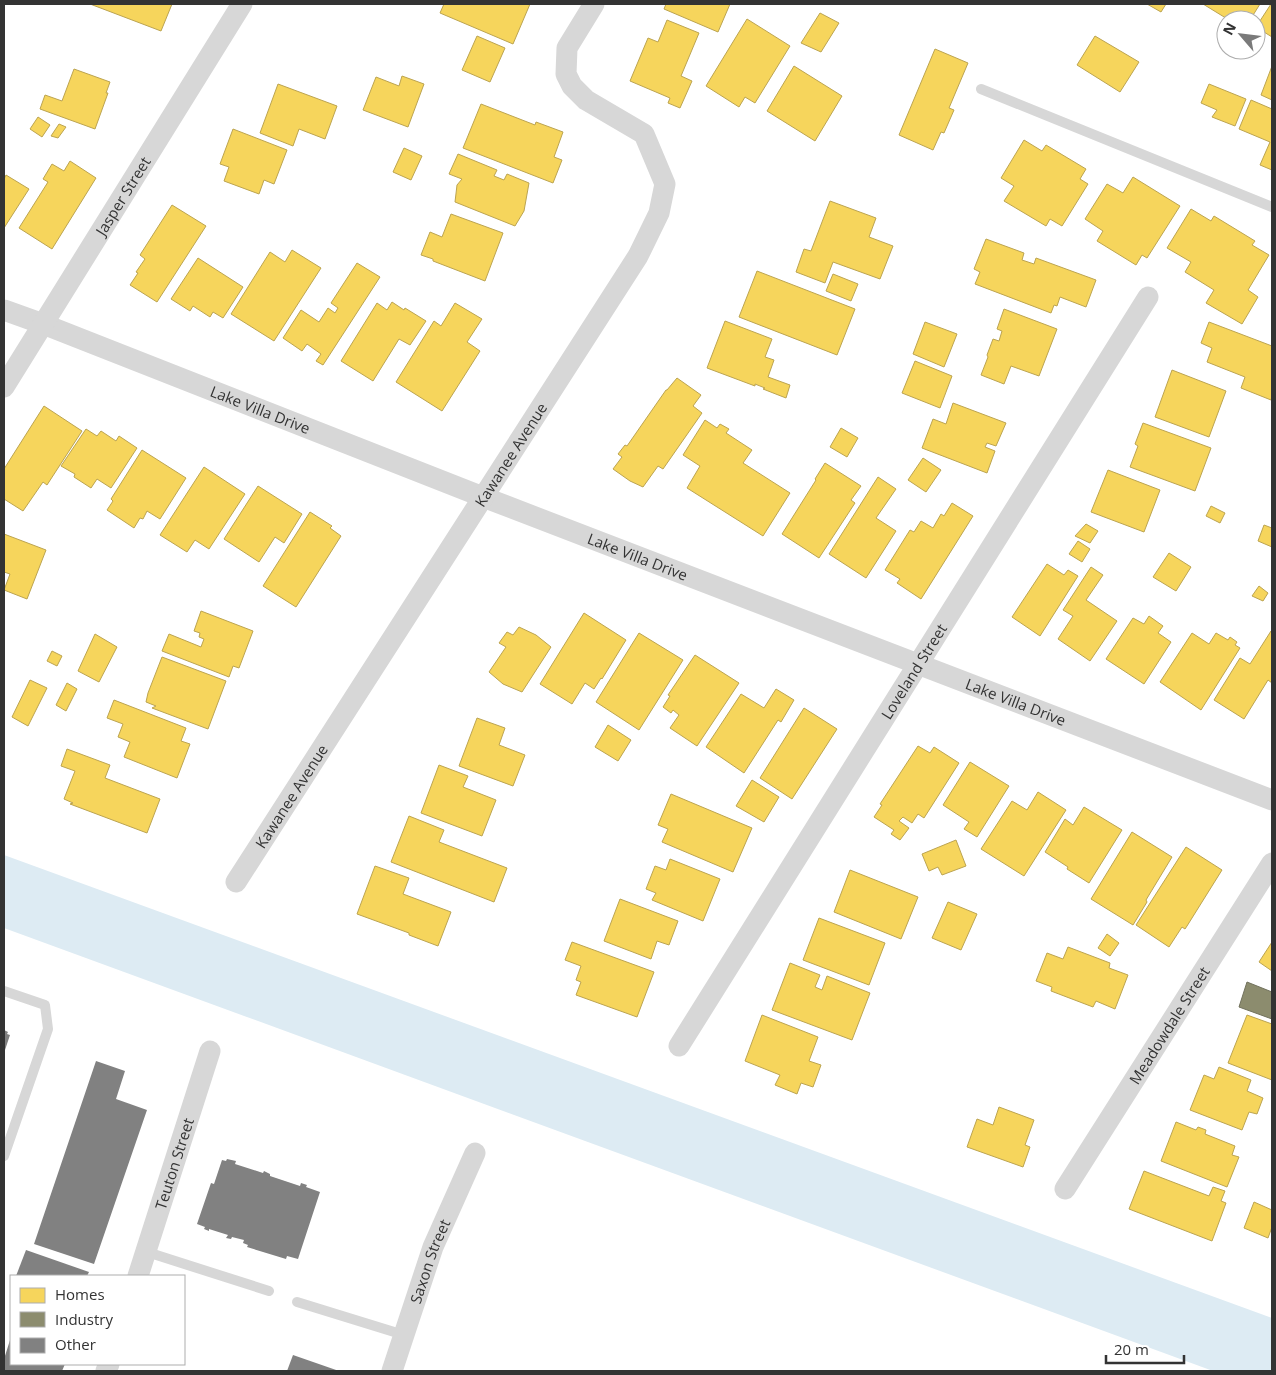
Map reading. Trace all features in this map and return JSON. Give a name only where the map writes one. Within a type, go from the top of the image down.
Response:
[{"type":"street","name":"Jasper Street","points":[[4,387],[242,4]]},
{"type":"street","name":"Kawanee Avenue","points":[[236,882],[638,256],[659,213],[665,184],[644,134],[586,100],[572,86],[566,74],[567,48],[594,4]]},
{"type":"street","name":"Loveland Street","points":[[679,1046],[1148,297]]},
{"type":"street","name":"Lake Villa Drive","points":[[4,310],[483,497],[1272,800]]},
{"type":"street","name":"Meadowdale Street","points":[[1065,1189],[1272,863]]},
{"type":"street","name":"Teuton Street","points":[[138,1275],[210,1051]]},
{"type":"street","name":"Saxon Street","points":[[392,1371],[433,1247],[475,1153]]},
{"type":"lane","points":[[981,89],[1272,207]]},
{"type":"lane","points":[[4,991],[45,1005],[48,1029],[4,1156]]},
{"type":"lane","points":[[147,1252],[269,1291]]},
{"type":"lane","points":[[297,1302],[404,1335]]},
{"type":"shaded area","points":[[4,855],[1272,1318],[1272,1371],[1213,1371],[4,928]]},
{"type":"building: Homes","points":[[90,4],[172,4],[161,31]]},
{"type":"building: Homes","points":[[444,4],[530,4],[513,44],[440,13]]},
{"type":"building: Homes","points":[[666,4],[730,4],[718,32],[664,9]]},
{"type":"building: Homes","points":[[1147,4],[1166,4],[1161,12]]},
{"type":"building: Homes","points":[[1203,4],[1260,4],[1256,10],[1216,10],[1216,12]]},
{"type":"building: Homes","points":[[1272,4],[1272,37],[1266,33],[1266,12]]},
{"type":"building: Homes","points":[[820,13],[839,23],[821,52],[801,43]]},
{"type":"building: Homes","points":[[747,19],[790,46],[755,103],[745,97],[739,107],[706,86]]},
{"type":"building: Homes","points":[[667,20],[699,33],[681,76],[692,81],[680,108],[668,103],[670,98],[630,81],[648,38],[658,42]]},
{"type":"building: Homes","points":[[477,36],[505,48],[490,82],[462,70]]},
{"type":"building: Homes","points":[[1095,36],[1139,62],[1120,92],[1077,65]]},
{"type":"building: Homes","points":[[935,49],[968,63],[949,108],[954,110],[944,133],[941,132],[933,150],[899,135]]},
{"type":"building: Homes","points":[[794,66],[842,96],[815,141],[767,111]]},
{"type":"building: Homes","points":[[1272,66],[1272,100],[1261,95]]},
{"type":"building: Homes","points":[[74,69],[110,82],[95,129],[40,109],[45,95],[62,101]]},
{"type":"building: Homes","points":[[402,76],[424,84],[408,127],[363,110],[376,77],[399,86]]},
{"type":"building: Homes","points":[[278,84],[337,106],[325,139],[299,129],[293,146],[260,133]]},
{"type":"building: Homes","points":[[1209,84],[1246,99],[1235,126],[1212,117],[1217,110],[1201,103]]},
{"type":"building: Homes","points":[[1251,100],[1272,109],[1272,170],[1260,165],[1270,142],[1239,129]]},
{"type":"building: Homes","points":[[481,104],[535,125],[536,122],[563,132],[554,157],[562,160],[553,183],[463,148]]},
{"type":"building: Homes","points":[[38,117],[50,125],[42,137],[30,129]]},
{"type":"building: Homes","points":[[59,124],[66,127],[58,138],[51,136]]},
{"type":"building: Homes","points":[[233,129],[287,150],[274,184],[264,180],[259,194],[224,181],[229,167],[220,164]]},
{"type":"building: Homes","points":[[1024,140],[1042,151],[1046,145],[1086,169],[1080,179],[1088,184],[1062,226],[1050,219],[1046,226],[1004,201],[1014,186],[1001,178]]},
{"type":"building: Homes","points":[[404,148],[422,156],[411,180],[393,172]]},
{"type":"building: Homes","points":[[458,154],[497,170],[494,176],[504,180],[507,174],[529,183],[524,211],[515,226],[455,202],[457,185],[462,179],[449,174]]},
{"type":"building: Homes","points":[[70,161],[96,178],[52,249],[19,228],[48,182],[43,179],[52,164],[64,171]]},
{"type":"building: Homes","points":[[6,175],[29,189],[4,228],[4,179]]},
{"type":"building: Homes","points":[[1133,177],[1180,206],[1147,258],[1142,255],[1136,265],[1097,241],[1103,231],[1085,219],[1107,184],[1123,193]]},
{"type":"building: Homes","points":[[830,201],[876,218],[869,237],[893,246],[880,279],[833,262],[825,283],[796,272],[804,249],[811,251]]},
{"type":"building: Homes","points":[[172,205],[206,226],[157,302],[130,285],[145,259],[140,255]]},
{"type":"building: Homes","points":[[1191,209],[1211,221],[1214,216],[1255,241],[1252,245],[1269,255],[1248,290],[1258,297],[1242,324],[1206,303],[1214,290],[1185,272],[1191,262],[1167,248]]},
{"type":"building: Homes","points":[[451,214],[503,233],[485,281],[421,255],[430,232],[442,237]]},
{"type":"building: Homes","points":[[986,239],[1024,253],[1022,260],[1034,264],[1036,258],[1096,280],[1086,307],[1060,297],[1057,306],[1054,305],[1051,313],[975,284],[980,272],[974,269]]},
{"type":"building: Homes","points":[[292,250],[321,268],[274,341],[231,314],[270,252],[285,262]]},
{"type":"building: Homes","points":[[198,258],[243,287],[223,318],[213,312],[210,317],[193,306],[190,311],[171,299]]},
{"type":"building: Homes","points":[[357,263],[380,277],[323,365],[316,361],[321,354],[307,344],[302,351],[283,338],[301,310],[319,322],[328,308],[335,313],[338,308],[331,303]]},
{"type":"building: Homes","points":[[757,271],[855,309],[837,355],[739,317]]},
{"type":"building: Homes","points":[[833,274],[858,284],[851,301],[826,291]]},
{"type":"building: Homes","points":[[392,302],[426,321],[410,345],[399,339],[373,381],[341,361],[377,303],[387,310]]},
{"type":"building: Homes","points":[[455,303],[482,319],[467,342],[480,351],[442,411],[396,382],[434,321],[441,326]]},
{"type":"building: Homes","points":[[1004,309],[1057,329],[1039,376],[1011,366],[1004,384],[981,375],[993,339],[999,341],[1002,331],[997,329]]},
{"type":"building: Homes","points":[[725,321],[772,339],[765,357],[774,360],[768,377],[790,385],[786,398],[755,384],[755,386],[707,368]]},
{"type":"building: Homes","points":[[925,322],[957,334],[944,367],[913,354]]},
{"type":"building: Homes","points":[[1209,322],[1272,346],[1271,400],[1241,388],[1245,377],[1207,362],[1212,348],[1201,343]]},
{"type":"building: Homes","points":[[915,361],[952,376],[940,408],[902,393]]},
{"type":"building: Homes","points":[[1172,370],[1226,391],[1209,437],[1155,417]]},
{"type":"building: Homes","points":[[677,378],[701,395],[693,406],[702,413],[663,469],[658,466],[643,487],[630,481],[613,469],[622,457],[618,454],[625,445],[627,446],[666,390]]},
{"type":"building: Homes","points":[[953,403],[1006,423],[996,446],[987,443],[985,447],[995,451],[987,473],[922,448],[933,419],[946,424]]},
{"type":"building: Homes","points":[[44,406],[82,431],[47,485],[43,482],[23,511],[4,499],[4,469]]},
{"type":"building: Homes","points":[[705,420],[717,428],[720,424],[729,429],[726,433],[752,450],[743,463],[790,493],[763,536],[687,488],[700,466],[683,455]]},
{"type":"building: Homes","points":[[1143,423],[1211,448],[1195,491],[1130,467],[1138,446],[1135,444]]},
{"type":"building: Homes","points":[[841,428],[858,438],[847,457],[830,447]]},
{"type":"building: Homes","points":[[86,429],[97,436],[101,431],[116,441],[119,436],[137,448],[111,488],[97,479],[91,488],[74,477],[75,474],[61,466]]},
{"type":"building: Homes","points":[[142,450],[186,478],[160,519],[147,511],[143,519],[140,518],[134,528],[107,510],[113,501],[111,499]]},
{"type":"building: Homes","points":[[923,458],[941,470],[926,492],[908,480]]},
{"type":"building: Homes","points":[[825,463],[861,486],[851,500],[855,503],[819,558],[782,534]]},
{"type":"building: Homes","points":[[204,467],[245,494],[209,549],[195,540],[187,552],[160,535]]},
{"type":"building: Homes","points":[[1108,470],[1160,490],[1144,532],[1091,512]]},
{"type":"building: Homes","points":[[878,477],[896,489],[876,518],[896,531],[866,578],[829,554]]},
{"type":"building: Homes","points":[[258,486],[302,514],[284,543],[275,537],[259,562],[224,539]]},
{"type":"building: Homes","points":[[952,503],[973,516],[921,599],[897,583],[900,579],[885,570],[910,530],[914,532],[921,521],[933,528],[941,514],[944,516]]},
{"type":"building: Homes","points":[[1211,506],[1225,513],[1220,523],[1206,516]]},
{"type":"building: Homes","points":[[310,512],[332,526],[330,528],[341,536],[296,607],[263,586]]},
{"type":"building: Homes","points":[[1086,524],[1098,531],[1090,543],[1075,536]]},
{"type":"building: Homes","points":[[1264,525],[1272,528],[1272,547],[1258,541]]},
{"type":"building: Homes","points":[[4,534],[46,550],[27,599],[4,590],[10,574],[4,572]]},
{"type":"building: Homes","points":[[1078,541],[1090,549],[1082,562],[1069,554]]},
{"type":"building: Homes","points":[[1169,553],[1191,567],[1176,591],[1153,577]]},
{"type":"building: Homes","points":[[1047,564],[1064,575],[1068,570],[1078,576],[1040,636],[1012,617]]},
{"type":"building: Homes","points":[[1091,567],[1103,575],[1086,600],[1117,621],[1090,661],[1058,639],[1073,616],[1063,610]]},
{"type":"building: Homes","points":[[1259,586],[1268,593],[1263,601],[1252,596]]},
{"type":"building: Homes","points":[[201,611],[253,631],[239,668],[233,666],[229,677],[162,651],[169,634],[201,647],[204,639],[199,637],[200,633],[194,631]]},
{"type":"building: Homes","points":[[584,613],[626,640],[594,689],[585,683],[572,704],[540,684]]},
{"type":"building: Homes","points":[[1149,616],[1163,626],[1158,633],[1171,642],[1144,684],[1106,659],[1133,618],[1144,624]]},
{"type":"building: Homes","points":[[519,627],[536,635],[551,647],[522,692],[503,684],[489,672],[506,647],[499,643],[507,632],[513,635]]},
{"type":"building: Homes","points":[[1271,631],[1272,683],[1268,680],[1244,719],[1214,700],[1240,658],[1250,664]]},
{"type":"building: Homes","points":[[639,633],[683,660],[639,730],[596,702]]},
{"type":"building: Homes","points":[[1192,633],[1209,644],[1216,633],[1228,640],[1230,637],[1237,642],[1235,645],[1240,648],[1201,710],[1160,682]]},
{"type":"building: Homes","points":[[95,634],[117,647],[99,682],[78,671]]},
{"type":"building: Homes","points":[[52,651],[62,656],[57,666],[47,661]]},
{"type":"building: Homes","points":[[695,655],[739,683],[697,746],[670,728],[679,715],[673,710],[671,713],[663,707],[670,696],[668,695]]},
{"type":"building: Homes","points":[[162,657],[226,681],[208,729],[152,708],[156,706],[146,702]]},
{"type":"building: Homes","points":[[30,680],[47,688],[28,726],[12,717]]},
{"type":"building: Homes","points":[[67,683],[77,689],[66,711],[56,705]]},
{"type":"building: Homes","points":[[776,689],[794,700],[781,722],[778,720],[744,773],[706,747],[741,694],[764,708]]},
{"type":"building: Homes","points":[[114,700],[186,728],[181,741],[190,744],[177,778],[124,757],[130,742],[118,737],[123,724],[107,718]]},
{"type":"building: Homes","points":[[804,708],[837,729],[792,799],[760,778]]},
{"type":"building: Homes","points":[[477,718],[505,728],[499,745],[525,755],[513,786],[459,766]]},
{"type":"building: Homes","points":[[608,725],[631,740],[618,761],[595,747]]},
{"type":"building: Homes","points":[[918,746],[930,753],[934,747],[959,763],[924,818],[918,814],[912,823],[903,817],[899,821],[909,828],[900,840],[891,834],[894,830],[874,817],[882,805],[880,804]]},
{"type":"building: Homes","points":[[67,749],[110,765],[105,778],[160,799],[147,833],[70,804],[73,803],[64,799],[75,771],[61,766]]},
{"type":"building: Homes","points":[[970,762],[1009,786],[977,837],[964,829],[969,822],[943,805]]},
{"type":"building: Homes","points":[[439,765],[468,776],[463,787],[496,800],[482,836],[421,813]]},
{"type":"building: Homes","points":[[752,780],[779,797],[764,822],[736,806]]},
{"type":"building: Homes","points":[[1038,792],[1066,810],[1024,876],[981,849],[1012,801],[1027,810]]},
{"type":"building: Homes","points":[[671,794],[752,828],[733,872],[662,842],[668,829],[658,825]]},
{"type":"building: Homes","points":[[1084,807],[1122,830],[1089,883],[1045,852],[1065,819],[1073,825]]},
{"type":"building: Homes","points":[[409,816],[444,830],[439,842],[507,868],[494,902],[391,862]]},
{"type":"building: Homes","points":[[1132,832],[1172,857],[1133,925],[1091,899]]},
{"type":"building: Homes","points":[[956,840],[966,866],[942,875],[938,867],[929,871],[922,854]]},
{"type":"building: Homes","points":[[1186,847],[1222,870],[1185,929],[1182,927],[1169,947],[1136,925]]},
{"type":"building: Homes","points":[[670,859],[720,879],[703,921],[652,900],[656,893],[646,889],[655,866],[666,870]]},
{"type":"building: Homes","points":[[375,866],[409,878],[403,894],[451,912],[438,946],[357,914]]},
{"type":"building: Homes","points":[[850,870],[918,897],[901,939],[834,912]]},
{"type":"building: Homes","points":[[620,899],[678,921],[669,945],[657,941],[651,959],[604,941]]},
{"type":"building: Homes","points":[[948,902],[977,914],[961,950],[932,938]]},
{"type":"building: Homes","points":[[819,918],[885,943],[869,985],[803,960]]},
{"type":"building: Homes","points":[[1107,934],[1119,943],[1110,956],[1098,948]]},
{"type":"building: Homes","points":[[572,942],[654,972],[637,1017],[576,995],[581,982],[576,980],[581,966],[565,960]]},
{"type":"building: Homes","points":[[1272,942],[1272,971],[1259,962]]},
{"type":"building: Homes","points":[[1068,947],[1110,963],[1109,968],[1128,975],[1115,1009],[1096,1001],[1093,1007],[1051,991],[1052,987],[1036,981],[1047,953],[1063,959]]},
{"type":"building: Homes","points":[[790,963],[820,975],[815,987],[822,990],[827,976],[870,993],[852,1040],[772,1010]]},
{"type":"building: Homes","points":[[762,1015],[818,1037],[809,1061],[821,1065],[813,1087],[801,1083],[797,1094],[775,1085],[780,1075],[745,1061]]},
{"type":"building: Homes","points":[[1247,1015],[1272,1024],[1272,1080],[1228,1063]]},
{"type":"building: Homes","points":[[1219,1067],[1251,1080],[1247,1091],[1263,1098],[1257,1114],[1249,1112],[1242,1130],[1190,1110],[1204,1075],[1214,1079]]},
{"type":"building: Homes","points":[[999,1107],[1034,1120],[1025,1145],[1030,1147],[1023,1167],[967,1147],[977,1119],[993,1125]]},
{"type":"building: Homes","points":[[1176,1122],[1196,1130],[1198,1127],[1206,1130],[1205,1134],[1235,1146],[1232,1155],[1239,1157],[1227,1187],[1161,1161]]},
{"type":"building: Homes","points":[[1144,1171],[1209,1196],[1213,1187],[1225,1191],[1221,1201],[1226,1203],[1212,1241],[1129,1209]]},
{"type":"building: Homes","points":[[1254,1202],[1272,1210],[1272,1227],[1268,1238],[1244,1228]]},
{"type":"building: Industry","points":[[1247,982],[1272,992],[1272,1019],[1239,1007]]},
{"type":"building: Other","points":[[4,1030],[10,1035],[4,1053]]},
{"type":"building: Other","points":[[96,1061],[125,1071],[116,1099],[147,1110],[94,1264],[34,1244]]},
{"type":"building: Other","points":[[227,1159],[236,1161],[235,1164],[263,1173],[264,1171],[270,1174],[270,1176],[300,1186],[301,1183],[307,1185],[306,1187],[320,1192],[298,1259],[287,1256],[286,1259],[247,1247],[248,1245],[243,1243],[244,1240],[232,1237],[231,1239],[226,1238],[228,1235],[209,1229],[209,1231],[197,1224],[211,1183],[214,1184],[222,1160],[226,1161]]},
{"type":"building: Other","points":[[26,1250],[89,1272],[88,1275],[16,1275]]},
{"type":"building: Other","points":[[10,1340],[10,1365],[65,1365],[62,1371],[4,1371],[4,1359]]},
{"type":"building: Other","points":[[293,1355],[339,1371],[287,1371]]}]
